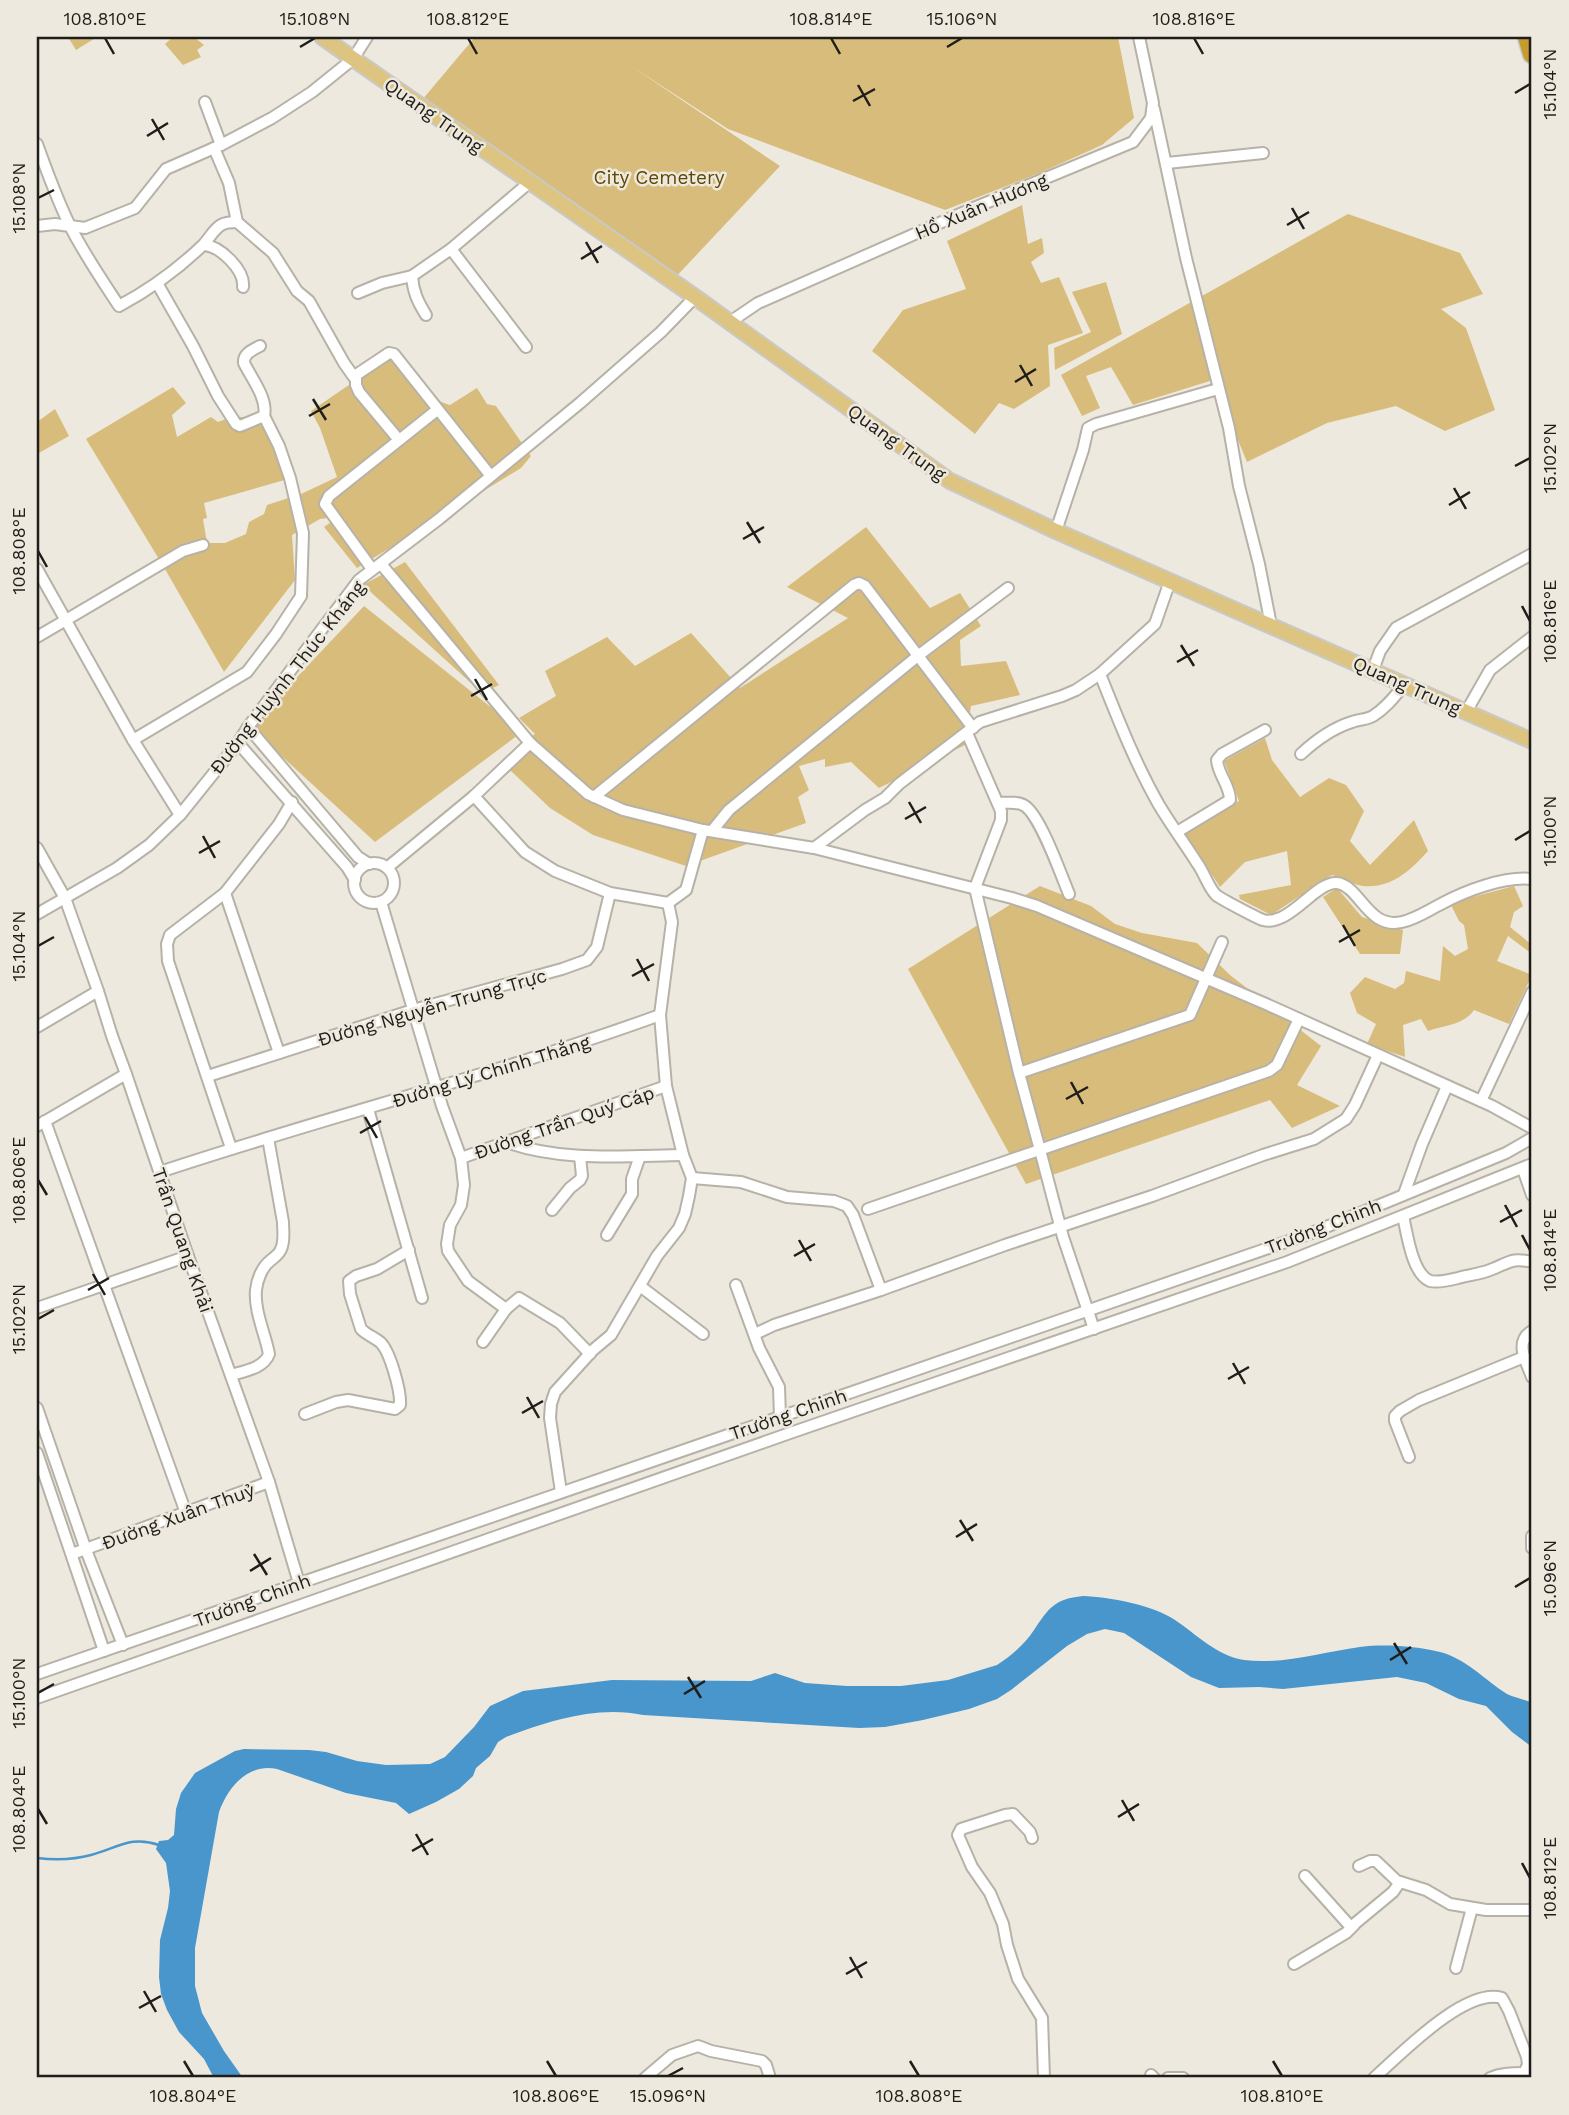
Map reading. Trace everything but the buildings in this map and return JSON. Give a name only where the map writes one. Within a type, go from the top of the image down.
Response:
[{"type":"highway","points":[[1527,37],[1532,54]]},
{"type":"main road","name":"Quang Trung","points":[[321,37],[695,297],[950,481],[1056,531],[1532,741]]},
{"type":"street","points":[[37,226],[55,224],[85,228],[135,208],[166,169],[218,146],[312,92],[353,59],[367,37]]},
{"type":"street","points":[[1139,37],[1186,258],[1229,428],[1239,486],[1271,625]]},
{"type":"street","points":[[205,103],[229,183],[237,222],[273,253],[296,291],[309,301],[356,380],[359,392],[399,440]]},
{"type":"street","name":"Hồ Xuân Hương","points":[[730,322],[770,297],[976,206],[1133,142],[1151,118],[1153,103]]},
{"type":"street","points":[[37,144],[71,228],[119,306],[144,293],[204,245],[223,224],[237,222]]},
{"type":"street","points":[[1167,163],[1263,153]]},
{"type":"street","points":[[358,293],[382,283],[412,276],[451,249],[530,182]]},
{"type":"street","points":[[204,245],[220,252],[236,267],[244,278],[243,287]]},
{"type":"street","points":[[451,249],[526,347]]},
{"type":"street","points":[[412,276],[416,300],[425,315]]},
{"type":"street","points":[[156,283],[236,424],[240,426],[264,416]]},
{"type":"street","name":"Đường Huỳnh Thúc Kháng","points":[[37,914],[117,868],[149,845],[180,815],[238,743],[359,580],[439,519],[580,403],[695,297]]},
{"type":"street","points":[[133,740],[247,673],[301,596],[303,533],[279,446],[264,416],[265,400],[257,390],[244,359],[260,346]]},
{"type":"street","points":[[356,380],[356,375],[383,356],[394,354],[490,475]]},
{"type":"street","points":[[1056,531],[1088,428],[1218,389]]},
{"type":"street","points":[[436,410],[329,496],[325,505],[530,743],[588,794],[623,810],[707,830],[814,848],[1037,906],[1481,1101],[1532,1128]]},
{"type":"street","points":[[37,637],[183,551],[203,545]]},
{"type":"street","points":[[1373,670],[1380,651],[1396,628],[1532,554]]},
{"type":"street","points":[[37,569],[133,740],[180,815]]},
{"type":"street","points":[[814,848],[865,810],[886,798],[899,784],[980,722],[1062,696],[1100,674],[1155,624],[1170,581]]},
{"type":"street","points":[[594,797],[853,585],[859,583],[865,586],[919,655],[970,730],[1001,811],[1001,820],[975,888],[1019,1073],[1060,1226],[1094,1329]]},
{"type":"street","points":[[474,796],[525,852],[555,871],[610,893],[668,903],[686,890],[707,830],[919,655],[1008,588]]},
{"type":"street","points":[[1466,712],[1490,670],[1532,637]]},
{"type":"street","points":[[1100,674],[1133,757],[1158,804],[1217,895],[1263,920],[1285,915],[1333,883],[1343,885],[1367,910],[1382,920],[1397,923],[1469,891],[1519,879],[1532,879]]},
{"type":"street","points":[[1301,754],[1323,735],[1377,714],[1404,685]]},
{"type":"street","points":[[248,727],[358,857],[369,864]]},
{"type":"street","points":[[1177,832],[1230,800],[1230,792],[1217,760],[1222,754],[1265,730]]},
{"type":"street","points":[[238,743],[347,867],[355,880],[359,897],[366,901],[381,902],[388,898],[395,883],[388,867],[381,864],[369,864],[360,869],[355,880]]},
{"type":"street","points":[[388,867],[474,796],[530,743]]},
{"type":"street","points":[[231,1148],[168,961],[167,944],[170,934],[225,893],[279,824],[292,802]]},
{"type":"street","points":[[998,803],[1020,804],[1036,818],[1069,894]]},
{"type":"street","name":"Trần Quang Khải","points":[[37,848],[65,898],[188,1256],[303,1581],[313,1600]]},
{"type":"street","points":[[225,893],[279,1053]]},
{"type":"street","name":"Đường Nguyễn Trung Trực","points":[[208,1076],[413,1010],[587,960],[597,947],[610,893]]},
{"type":"street","points":[[381,902],[461,1158],[464,1185],[461,1205],[450,1226],[448,1251],[468,1282],[506,1309]]},
{"type":"street","points":[[561,1492],[550,1418],[551,1404],[561,1384],[611,1335],[657,1256],[679,1228],[685,1214],[692,1178],[683,1155],[666,1086],[660,1015],[672,922],[668,903]]},
{"type":"street","points":[[1019,1073],[1190,1015],[1222,942]]},
{"type":"street","points":[[37,1027],[98,991]]},
{"type":"street","points":[[1481,1101],[1532,992]]},
{"type":"street","name":"Đường Lý Chính Thắng","points":[[160,1172],[231,1148],[594,1039],[660,1015]]},
{"type":"street","points":[[868,1209],[1269,1071],[1277,1065],[1299,1020]]},
{"type":"street","points":[[755,1334],[774,1325],[1306,1142],[1329,1131],[1351,1113],[1378,1055]]},
{"type":"street","points":[[126,1074],[41,1123],[105,1286],[186,1513]]},
{"type":"street","name":"Đường Trần Quý Cáp","points":[[461,1158],[666,1086]]},
{"type":"street","points":[[1404,1194],[1447,1086]]},
{"type":"street","points":[[368,1109],[422,1298]]},
{"type":"street","points":[[231,1375],[259,1366],[267,1360],[269,1354],[256,1290],[267,1262],[278,1255],[282,1247],[283,1222],[268,1138]]},
{"type":"street","name":"Trường Chinh","points":[[37,1674],[1308,1234],[1506,1153],[1532,1138]]},
{"type":"street","points":[[506,1142],[529,1150],[580,1156],[683,1155]]},
{"type":"street","points":[[552,1210],[580,1180],[580,1156]]},
{"type":"street","points":[[607,1236],[632,1194],[632,1179],[640,1156]]},
{"type":"street","points":[[1528,1166],[1532,1195]]},
{"type":"street","name":"Trường Chinh","points":[[37,1698],[1287,1262],[1528,1166]]},
{"type":"street","points":[[692,1178],[741,1182],[787,1197],[834,1201],[847,1206],[853,1215],[881,1290]]},
{"type":"street","points":[[1404,1216],[1417,1266],[1428,1280],[1439,1281],[1477,1274],[1512,1259],[1532,1262]]},
{"type":"street","points":[[305,1414],[348,1400],[395,1409],[400,1405],[398,1385],[384,1347],[361,1329],[349,1281],[355,1276],[377,1269],[409,1250]]},
{"type":"street","points":[[37,1308],[188,1256]]},
{"type":"street","points":[[736,1285],[762,1356],[779,1387],[783,1415],[793,1433]]},
{"type":"street","points":[[640,1286],[703,1334]]},
{"type":"street","points":[[484,1342],[506,1309],[519,1298],[560,1323],[590,1354]]},
{"type":"street","points":[[1532,1331],[1522,1343],[1532,1377]]},
{"type":"street","points":[[1409,1457],[1395,1421],[1395,1416],[1400,1411],[1419,1400],[1524,1357]]},
{"type":"street","points":[[37,1408],[86,1550],[123,1645]]},
{"type":"street","points":[[37,1453],[104,1651]]},
{"type":"street","name":"Đường Xuân Thuỷ","points":[[72,1554],[269,1482]]},
{"type":"street","points":[[1532,1536],[1532,1548]]},
{"type":"street","points":[[1032,1838],[1030,1832],[1013,1814],[961,1829],[958,1835],[972,1867],[990,1893],[1003,1924],[1018,1979],[1042,2018],[1044,2078]]},
{"type":"street","points":[[1359,1866],[1376,1861],[1400,1882],[1426,1890],[1450,1904],[1472,1908],[1532,1910]]},
{"type":"street","points":[[1305,1876],[1349,1925],[1354,1925]]},
{"type":"street","points":[[1294,1964],[1346,1933],[1393,1892],[1400,1882]]},
{"type":"street","points":[[1456,1968],[1472,1908]]},
{"type":"street","points":[[1374,2078],[1447,2016],[1479,1999],[1492,1996],[1502,1998],[1509,2011],[1528,2065],[1525,2076],[1506,2074],[1490,2078]]},
{"type":"street","points":[[645,2078],[672,2055],[698,2046],[711,2052],[762,2061],[770,2078]]},
{"type":"street","points":[[1168,2078],[1184,2078]]},
{"type":"green space","points":[[68,37],[97,37],[76,50]]},
{"type":"green space","points":[[173,37],[194,37],[204,45],[197,50],[201,57],[183,65],[165,44]]},
{"type":"green space","name":"City Cemetery","points":[[475,37],[1118,37],[1134,118],[1102,145],[945,210],[728,129],[631,66],[780,166],[672,281],[422,100]]},
{"type":"green space","points":[[1022,205],[1028,244],[1042,238],[1044,253],[1031,262],[1041,283],[1059,277],[1083,333],[1048,345],[1050,386],[1014,409],[999,403],[975,434],[872,351],[903,310],[966,289],[947,241]]},
{"type":"green space","points":[[1348,214],[1460,253],[1483,294],[1441,309],[1466,328],[1495,410],[1445,431],[1396,406],[1327,423],[1247,462],[1213,380],[1133,405],[1111,367],[1086,376],[1100,408],[1082,416],[1061,375]]},
{"type":"green space","points":[[1106,282],[1122,334],[1055,370],[1054,348],[1091,332],[1072,292]]},
{"type":"green space","points":[[391,356],[418,385],[441,402],[450,405],[477,388],[487,404],[496,406],[531,456],[521,468],[357,568],[324,527],[331,522],[328,518],[320,519],[292,535],[295,580],[224,672],[86,439],[173,387],[186,403],[172,415],[177,437],[211,417],[218,422],[231,417],[266,417],[288,479],[204,503],[207,518],[203,519],[207,543],[225,543],[246,534],[249,522],[264,514],[267,505],[301,494],[337,477],[320,428],[311,411]]},
{"type":"green space","points":[[55,409],[69,436],[37,454],[37,422]]},
{"type":"green space","points":[[866,527],[930,608],[960,593],[981,626],[960,640],[961,666],[1006,661],[1020,695],[971,706],[965,745],[879,788],[851,762],[825,767],[825,759],[799,766],[809,790],[798,797],[806,823],[686,866],[593,835],[550,808],[510,770],[515,750],[535,734],[519,718],[556,696],[545,671],[607,637],[635,666],[691,633],[740,688],[848,618],[787,587]]},
{"type":"green space","points":[[405,562],[499,685],[482,693],[363,585]]},
{"type":"green space","points":[[364,606],[522,732],[375,842],[250,727]]},
{"type":"green space","points":[[1265,738],[1272,760],[1300,797],[1329,778],[1346,785],[1364,811],[1350,841],[1370,865],[1414,820],[1428,851],[1400,877],[1383,884],[1363,886],[1332,875],[1271,915],[1240,899],[1239,895],[1291,885],[1287,851],[1245,862],[1220,887],[1184,833],[1239,801],[1224,761]]},
{"type":"green space","points":[[1040,886],[1091,906],[1115,924],[1142,933],[1197,943],[1230,975],[1321,1046],[1297,1085],[1340,1106],[1292,1128],[1270,1100],[1026,1184],[908,969]]},
{"type":"green space","points":[[1514,886],[1523,906],[1514,912],[1510,927],[1532,945],[1532,954],[1508,936],[1497,961],[1532,975],[1509,1024],[1474,1010],[1460,1022],[1428,1031],[1421,1019],[1403,1025],[1405,1057],[1367,1044],[1376,1024],[1357,1013],[1350,993],[1365,977],[1395,989],[1404,983],[1406,971],[1440,981],[1443,946],[1455,956],[1468,949],[1464,925],[1450,903]]},
{"type":"green space","points":[[1337,888],[1362,917],[1403,930],[1400,954],[1360,954],[1323,897]]},
{"type":"water","points":[[1083,1596],[1118,1600],[1155,1610],[1175,1620],[1216,1649],[1244,1660],[1273,1661],[1380,1646],[1420,1648],[1449,1655],[1507,1694],[1532,1703],[1532,1747],[1512,1732],[1486,1706],[1459,1699],[1426,1683],[1397,1677],[1283,1689],[1219,1688],[1191,1677],[1124,1633],[1105,1629],[1087,1634],[1067,1646],[997,1699],[969,1709],[885,1727],[859,1728],[626,1712],[591,1713],[556,1720],[498,1742],[490,1756],[459,1789],[409,1814],[396,1803],[346,1793],[267,1768],[248,1773],[240,1779],[219,1812],[195,1948],[195,1986],[202,2013],[243,2078],[214,2078],[204,2059],[179,2032],[167,2010],[159,1977],[160,1940],[170,1891],[166,1863],[156,1849],[159,1841],[168,1840],[174,1835],[176,1809],[181,1793],[195,1773],[235,1751],[309,1750],[386,1765],[430,1764],[445,1757],[490,1706],[523,1691],[612,1680],[751,1681],[775,1673],[805,1683],[847,1686],[901,1686],[948,1680],[997,1665],[1022,1645],[1053,1606],[1065,1599]]},
{"type":"waterway","points":[[37,1858],[78,1858],[141,1841],[159,1845]]}]
